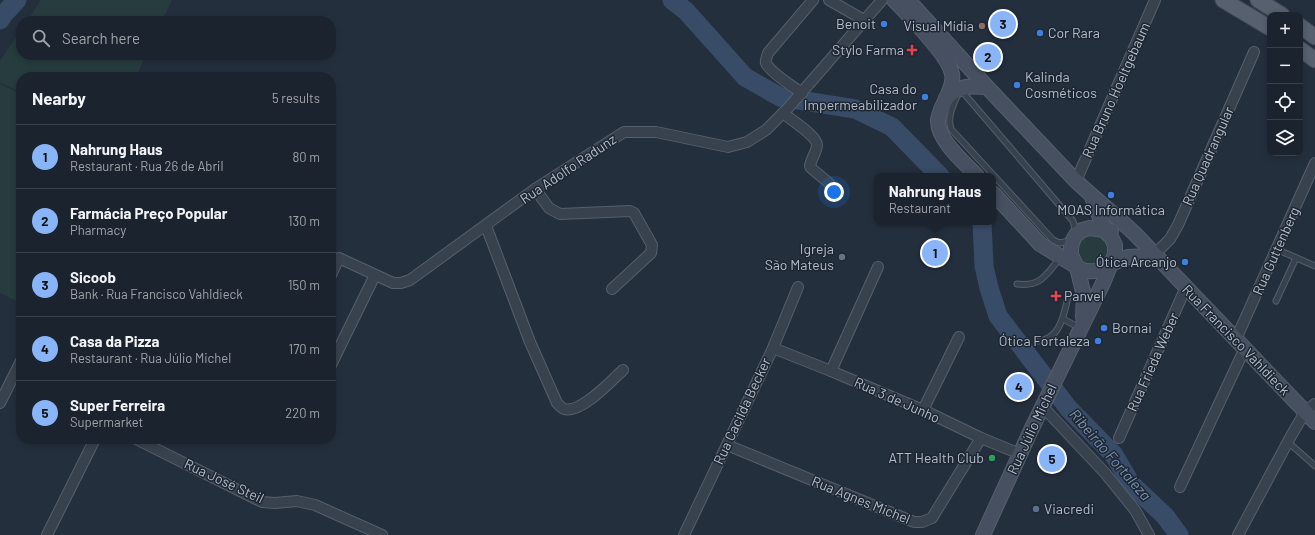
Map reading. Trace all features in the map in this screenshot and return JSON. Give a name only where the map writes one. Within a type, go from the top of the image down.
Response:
[{"type":"main road","points":[[894,0],[938,49],[949,64],[956,84]]},
{"type":"main road","name":"Rua Francisco Vahldieck","points":[[908,0],[987,87],[1076,181],[1138,236],[1240,344],[1312,413]]},
{"type":"main road","points":[[1258,0],[1277,12]]},
{"type":"main road","points":[[1224,1],[1267,26]]},
{"type":"main road","points":[[1303,28],[1315,37]]},
{"type":"main road","points":[[1303,51],[1315,60]]},
{"type":"main road","points":[[956,84],[987,87]]},
{"type":"main road","points":[[956,84],[946,98],[939,113],[938,122],[944,141],[974,173]]},
{"type":"main road","name":"Rua Francisco Vahldieck","points":[[1090,195],[1096,206],[1105,231]]},
{"type":"main road","points":[[996,196],[1040,244],[1077,267],[1094,272],[1129,257],[1156,256]]},
{"type":"main road","points":[[1077,267],[1071,255],[1071,247],[1075,237],[1082,230],[1097,228],[1105,231],[1122,231],[1138,236]]},
{"type":"main road","points":[[1105,231],[1111,237],[1115,245],[1115,254],[1112,263]]},
{"type":"main road","name":"Rua Júlio Michel","points":[[982,535],[1112,263]]},
{"type":"main road","name":"Rua Júlio Michel","points":[[1077,267],[1084,296],[1082,326]]},
{"type":"street","points":[[801,94],[783,80],[767,64],[766,60],[768,53],[812,0]]},
{"type":"street","points":[[829,0],[864,20]]},
{"type":"street","name":"Rua Adolfo Radunz","points":[[336,264],[339,258],[393,283],[401,283],[410,280],[535,189],[624,132],[656,132],[728,147],[747,142],[766,130],[786,110],[882,0]]},
{"type":"street","name":"Rua Bruno Hoeltgebaum","points":[[1076,181],[1155,0]]},
{"type":"street","name":"Rua Quadrangular","points":[[1156,256],[1170,239],[1178,225],[1254,52]]},
{"type":"street","points":[[786,110],[816,141],[817,147],[810,166],[829,183]]},
{"type":"street","name":"Rua Guttenberg","points":[[1180,488],[1240,344],[1276,250],[1315,163]]},
{"type":"street","points":[[535,189],[548,208],[560,214],[634,212],[652,245],[652,250],[651,253],[612,289]]},
{"type":"street","points":[[486,226],[530,342],[557,403],[564,409],[572,409],[590,401],[623,370]]},
{"type":"street","points":[[831,371],[878,266]]},
{"type":"street","points":[[336,355],[375,275]]},
{"type":"street","name":"Rua Cacilda Becker","points":[[684,535],[772,348],[798,287]]},
{"type":"street","name":"Rua Frieda Weber","points":[[1119,438],[1186,287]]},
{"type":"street","points":[[923,410],[959,337]]},
{"type":"street","name":"Rua 3 de Junho","points":[[772,348],[923,410],[980,438],[1020,454]]},
{"type":"street","points":[[0,403],[16,371]]},
{"type":"street","points":[[1045,402],[1136,510],[1149,535]]},
{"type":"street","points":[[1238,535],[1288,442],[1312,413]]},
{"type":"street","name":"Rua Agnes Michel","points":[[727,445],[914,522],[922,522],[932,518],[980,438]]},
{"type":"street","points":[[47,535],[92,444]]},
{"type":"street","name":"Rua José Steil","points":[[146,444],[262,502],[275,503],[297,501],[315,504],[382,535]]},
{"type":"lane","points":[[956,84],[1073,221],[1075,227],[1075,237],[1066,242],[1059,243],[1053,240],[996,178]]},
{"type":"lane","points":[[956,84],[949,122],[951,129],[991,173]]},
{"type":"lane","points":[[1276,250],[1315,266]]},
{"type":"lane","points":[[1017,284],[1027,285],[1036,283],[1043,279],[1061,258]]},
{"type":"lane","points":[[1276,301],[1296,258]]},
{"type":"lane","points":[[1038,341],[1045,341],[1052,336],[1063,319],[1068,297]]},
{"type":"lane","points":[[1063,319],[1082,326]]},
{"type":"lane","points":[[1288,442],[1315,466]]},
{"type":"green space","points":[[41,0],[172,0],[164,16],[30,16]]},
{"type":"green space","points":[[16,37],[16,60],[144,60],[138,72],[16,72],[16,90],[0,83],[0,61]]},
{"type":"green space","points":[[0,84],[16,92],[16,301],[0,293]]},
{"type":"green space","points":[[1092,235],[1103,239],[1107,250],[1103,261],[1092,265],[1081,261],[1077,250],[1081,239]]},
{"type":"waterway","name":"Ribeirão Fortaleza","points":[[0,20],[17,0]]},
{"type":"waterway","name":"Ribeirão Fortaleza","points":[[672,0],[686,11],[745,77],[780,97],[855,109],[892,127],[937,173]]},
{"type":"waterway","name":"Ribeirão Fortaleza","points":[[982,225],[984,266],[998,316],[1069,409],[1114,455],[1131,484],[1165,516],[1179,535]]},
{"type":"place","name":"Benoit","points":[[884,24]]},
{"type":"place","name":"Sicoob","points":[[1003,24]]},
{"type":"place","name":"Visual Mídia","points":[[982,26]]},
{"type":"place","name":"Cor Rara","points":[[1040,33]]},
{"type":"place","name":"Stylo Farma","points":[[912,50]]},
{"type":"place","name":"Farmácia Preço Popular","points":[[988,57]]},
{"type":"place","name":"Kalinda Cosméticos","points":[[1017,85]]},
{"type":"place","name":"Casa do Impermeabilizador","points":[[925,97]]},
{"type":"place","name":"MOAS Informática","points":[[1111,195]]},
{"type":"place","name":"Nahrung Haus","points":[[935,253]]},
{"type":"place","name":"Igreja São Mateus","points":[[842,257]]},
{"type":"place","name":"Ótica Arcanjo","points":[[1185,262]]},
{"type":"place","name":"Panvel","points":[[1056,296]]},
{"type":"place","name":"Bornai","points":[[1104,328]]},
{"type":"place","name":"Ótica Fortaleza","points":[[1098,341]]},
{"type":"place","name":"Casa da Pizza","points":[[1019,387]]},
{"type":"place","name":"ATT Health Club","points":[[992,458]]},
{"type":"place","name":"Super Ferreira","points":[[1052,459]]},
{"type":"place","name":"Viacredi","points":[[1036,509]]}]
